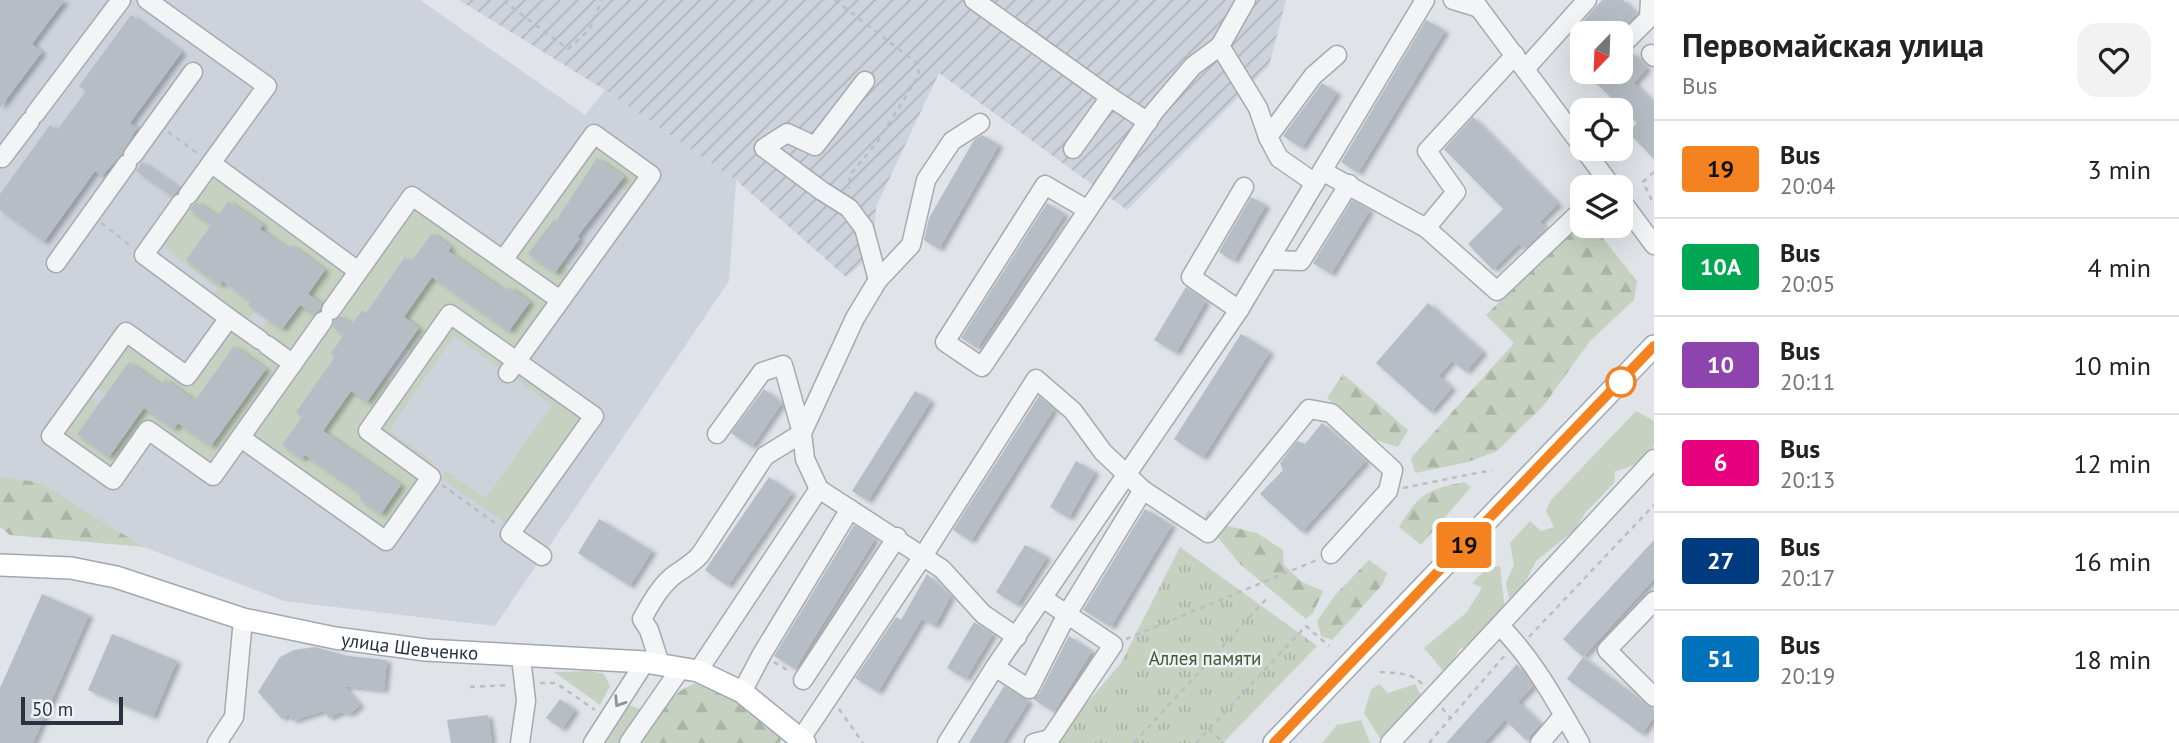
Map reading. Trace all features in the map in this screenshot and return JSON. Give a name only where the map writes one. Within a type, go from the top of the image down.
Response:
[{"type":"main road","points":[[1275,743],[1654,346]]},
{"type":"main road","name":"улица Шевченко","points":[[0,565],[71,568],[116,577],[243,619],[335,638],[521,657],[652,663],[690,669],[743,692],[802,742]]},
{"type":"street","points":[[2,158],[121,0]]},
{"type":"street","points":[[147,0],[267,86],[144,255],[293,364]]},
{"type":"street","points":[[974,0],[1148,122]]},
{"type":"street","points":[[1086,209],[1045,185],[945,342],[982,367],[1086,209],[1148,122],[1193,66],[1220,46],[1246,0]]},
{"type":"street","points":[[947,743],[995,667],[1239,310],[1425,0]]},
{"type":"street","points":[[1453,0],[1476,4],[1570,130]]},
{"type":"street","points":[[1525,69],[1587,0]]},
{"type":"street","points":[[1633,34],[1649,18],[1650,0]]},
{"type":"street","points":[[1220,46],[1258,108],[1268,138],[1279,158],[1318,177],[1349,184],[1426,228],[1497,292],[1570,222]]},
{"type":"street","points":[[1426,228],[1456,192],[1427,151],[1515,54]]},
{"type":"street","points":[[1268,138],[1313,76],[1337,55]]},
{"type":"street","points":[[56,263],[193,72]]},
{"type":"street","points":[[865,81],[815,146],[787,133],[764,148],[848,206],[864,228],[878,280]]},
{"type":"street","points":[[1073,149],[1110,97]]},
{"type":"street","points":[[593,743],[608,719],[652,663],[649,630],[642,620],[652,600],[676,573],[690,567],[700,555],[765,456],[802,433],[838,351],[878,280],[911,245],[926,180],[952,141],[980,123]]},
{"type":"street","points":[[503,260],[594,134],[651,174],[512,367]]},
{"type":"street","points":[[211,163],[358,271]]},
{"type":"street","points":[[1269,260],[1301,261],[1349,184]]},
{"type":"street","points":[[1239,310],[1191,277],[1244,187]]},
{"type":"street","points":[[229,318],[187,376],[126,332],[51,436],[113,480],[148,430],[213,476],[412,195],[561,300]]},
{"type":"street","points":[[1633,216],[1653,242]]},
{"type":"street","points":[[241,438],[386,541],[435,471],[368,431],[450,314],[512,367],[594,416],[510,534],[542,556]]},
{"type":"street","points":[[718,434],[762,372],[783,365],[802,433],[805,460],[819,489],[923,556],[958,583],[982,614],[1017,637]]},
{"type":"street","points":[[802,742],[1036,379],[1073,411],[1103,452],[1143,490],[1208,533],[1309,409],[1331,413],[1393,470],[1388,491],[1331,554]]},
{"type":"street","points":[[1390,743],[1654,459]]},
{"type":"street","points":[[629,743],[690,669],[819,489]]},
{"type":"street","points":[[995,667],[1029,689],[1067,614],[1143,490]]},
{"type":"street","points":[[743,692],[762,654],[850,509]]},
{"type":"street","points":[[803,680],[897,537]]},
{"type":"street","points":[[1034,743],[1050,739],[1114,645],[1044,598]]},
{"type":"street","points":[[1654,601],[1607,649],[1654,697]]},
{"type":"street","points":[[216,743],[234,717],[243,619]]},
{"type":"street","points":[[1500,626],[1520,647],[1580,743]]},
{"type":"street","points":[[520,743],[525,720],[521,657]]},
{"type":"street","points":[[1540,743],[1562,717]]},
{"type":"path","points":[[507,0],[506,3],[568,49],[589,30],[601,0]]},
{"type":"path","points":[[835,0],[918,64],[919,75],[878,141],[850,175],[848,206]]},
{"type":"path","points":[[156,123],[211,163]]},
{"type":"path","points":[[1654,172],[1643,182],[1654,205]]},
{"type":"path","points":[[90,215],[144,255]]},
{"type":"path","points":[[1388,491],[1492,470]]},
{"type":"path","points":[[435,471],[510,534]]},
{"type":"path","points":[[1429,743],[1508,652],[1520,647],[1654,505]]},
{"type":"path","points":[[1114,645],[1145,628],[1331,554]]},
{"type":"path","points":[[1134,743],[1269,596]]},
{"type":"path","points":[[1196,743],[1306,626],[1329,646]]},
{"type":"path","points":[[470,687],[556,683],[608,719]]},
{"type":"path","points":[[1209,729],[1224,743]]},
{"type":"shaded area","points":[[0,0],[420,0],[585,115],[605,90],[736,180],[729,281],[495,626],[284,601],[144,547],[41,483],[0,476]]},
{"type":"shaded area","points":[[459,0],[1286,0],[1269,66],[1127,210],[939,73],[876,207],[872,255],[846,277],[736,180],[605,90]]},
{"type":"green space","points":[[596,144],[642,172],[631,192],[617,187],[623,178],[597,158],[556,221],[553,219],[529,253],[554,273],[562,263],[571,272],[559,288],[554,287],[519,263],[517,254]]},
{"type":"green space","points":[[211,179],[226,183],[346,270],[343,282],[298,345],[285,347],[261,330],[268,319],[283,329],[325,270],[260,229],[262,225],[228,201],[186,260],[250,301],[248,305],[256,310],[248,320],[215,299],[213,295],[217,288],[163,246],[167,235]]},
{"type":"green space","points":[[417,211],[544,298],[546,306],[521,343],[514,345],[500,340],[448,304],[413,353],[405,348],[419,328],[404,317],[432,277],[509,331],[530,302],[509,288],[506,292],[449,251],[451,247],[432,233],[411,262],[405,257],[366,313],[361,310],[331,353],[335,357],[296,412],[302,417],[282,445],[302,459],[305,455],[362,495],[360,500],[381,514],[401,485],[323,431],[351,391],[367,402],[385,377],[392,382],[357,433],[411,472],[419,484],[387,528],[382,528],[255,439],[254,433],[404,219]]},
{"type":"green space","points":[[1570,233],[1570,238],[1603,238],[1637,281],[1634,300],[1590,341],[1544,405],[1497,451],[1468,462],[1415,473],[1411,458],[1514,343],[1486,315]]},
{"type":"green space","points":[[455,328],[506,363],[498,367],[454,336],[389,430],[432,461],[430,468],[379,430],[450,329]]},
{"type":"green space","points":[[234,330],[279,361],[280,366],[212,460],[199,458],[147,421],[116,463],[107,467],[66,438],[64,432],[88,394],[100,402],[77,434],[109,457],[144,408],[174,429],[178,423],[211,446],[266,369],[234,347],[195,401],[165,379],[161,385],[129,362],[106,394],[95,387],[128,345],[190,384],[228,332]]},
{"type":"green space","points":[[516,372],[580,416],[580,423],[507,524],[441,478],[446,471],[486,498],[552,405],[514,378]]},
{"type":"green space","points":[[1343,374],[1408,430],[1398,447],[1359,435],[1348,415],[1327,398]]},
{"type":"green space","points":[[1636,411],[1654,421],[1654,445],[1648,455],[1615,471],[1614,483],[1585,513],[1576,529],[1536,561],[1524,585],[1509,599],[1506,583],[1514,565],[1510,543],[1530,521],[1541,531],[1554,527],[1546,511],[1551,500]]},
{"type":"green space","points":[[0,476],[41,483],[144,547],[10,535],[0,527]]},
{"type":"green space","points":[[1464,482],[1471,487],[1421,545],[1399,527],[1412,507],[1425,495]]},
{"type":"green space","points":[[1208,510],[1221,516],[1228,526],[1257,533],[1283,550],[1284,565],[1302,582],[1323,591],[1313,613],[1306,619],[1240,564],[1204,521]]},
{"type":"green space","name":"Аллея памяти","points":[[1180,547],[1317,646],[1223,743],[1053,743],[1121,663]]},
{"type":"green space","points":[[1369,560],[1387,573],[1382,585],[1332,640],[1321,636],[1317,621],[1336,594]]},
{"type":"green space","points":[[1500,566],[1505,611],[1490,621],[1474,643],[1460,649],[1445,673],[1424,648],[1466,613],[1482,588],[1472,583],[1486,569]]},
{"type":"green space","points":[[590,671],[604,674],[610,686],[600,705],[554,672]]},
{"type":"green space","points":[[699,682],[716,683],[786,735],[779,743],[640,743],[671,699],[688,686]]},
{"type":"green space","points":[[1379,684],[1388,693],[1415,684],[1421,695],[1389,735],[1380,738],[1364,713],[1371,690]]},
{"type":"green space","points":[[628,705],[641,709],[622,743],[600,743]]},
{"type":"green space","points":[[1361,720],[1370,743],[1322,743],[1337,725]]},
{"type":"building","points":[[0,0],[65,0],[32,44],[42,52],[0,108]]},
{"type":"building","points":[[1602,0],[1623,0],[1637,14],[1630,21],[1583,21]]},
{"type":"building","points":[[131,15],[182,52],[130,123],[137,128],[122,154],[102,176],[95,171],[44,242],[0,210],[0,194],[50,125],[57,130],[86,91],[79,86]]},
{"type":"building","points":[[1426,20],[1445,31],[1358,173],[1341,162]]},
{"type":"building","points":[[1633,54],[1647,68],[1634,83],[1654,103],[1654,159],[1633,137],[1633,127],[1637,123],[1633,119],[1633,98],[1612,98],[1597,84],[1633,84]]},
{"type":"building","points":[[1322,83],[1337,93],[1302,148],[1283,136]]},
{"type":"building","points":[[1473,117],[1558,204],[1540,222],[1546,229],[1524,249],[1519,244],[1493,270],[1468,244],[1503,209],[1444,149]]},
{"type":"building","points":[[982,135],[999,145],[939,249],[924,240],[929,218],[974,140]]},
{"type":"building","points":[[597,158],[624,177],[577,237],[580,238],[555,273],[528,254],[554,219],[556,221]]},
{"type":"building","points":[[142,162],[179,188],[177,192],[172,196],[136,171]]},
{"type":"building","points":[[1251,197],[1266,205],[1234,261],[1219,252]]},
{"type":"building","points":[[1352,200],[1370,210],[1331,274],[1313,263]]},
{"type":"building","points":[[228,201],[263,225],[260,229],[288,249],[291,245],[325,270],[308,294],[322,303],[320,310],[314,314],[300,305],[282,329],[248,305],[250,301],[223,281],[220,285],[186,260],[211,225],[190,210],[192,206],[197,202],[217,216]]},
{"type":"building","points":[[1047,203],[1065,214],[977,348],[961,338]]},
{"type":"building","points":[[432,233],[451,247],[448,251],[506,292],[509,287],[530,302],[509,331],[432,277],[404,317],[419,328],[367,402],[351,391],[323,431],[401,485],[381,514],[359,499],[362,495],[305,455],[302,459],[282,445],[302,417],[296,412],[335,357],[331,353],[344,335],[333,327],[334,321],[340,316],[352,324],[362,310],[366,313],[405,257],[411,262]]},
{"type":"building","points":[[1186,287],[1206,301],[1176,353],[1154,340]]},
{"type":"building","points":[[1428,303],[1483,352],[1466,372],[1452,361],[1439,376],[1452,388],[1431,412],[1376,363]]},
{"type":"building","points":[[1241,334],[1270,352],[1203,458],[1174,439]]},
{"type":"building","points":[[234,346],[266,369],[211,446],[178,423],[174,429],[144,408],[109,457],[77,434],[129,362],[161,385],[165,379],[195,401]]},
{"type":"building","points":[[764,389],[782,403],[752,447],[731,433]]},
{"type":"building","points":[[915,391],[931,401],[868,501],[852,491]]},
{"type":"building","points":[[1039,396],[1054,409],[971,541],[953,530]]},
{"type":"building","points":[[1322,423],[1366,461],[1302,532],[1260,494],[1283,470],[1280,463],[1297,441],[1305,444]]},
{"type":"building","points":[[1076,461],[1095,472],[1069,518],[1050,507]]},
{"type":"building","points":[[769,477],[792,493],[728,586],[705,570]]},
{"type":"building","points":[[1145,509],[1172,525],[1111,627],[1083,610]]},
{"type":"building","points":[[599,519],[652,551],[630,586],[578,553]]},
{"type":"building","points":[[854,525],[875,539],[795,669],[774,656]]},
{"type":"building","points":[[1654,540],[1654,579],[1583,657],[1563,639]]},
{"type":"building","points":[[1025,545],[1047,557],[1017,605],[996,592]]},
{"type":"building","points":[[927,574],[951,596],[935,626],[922,619],[878,692],[855,678],[896,617],[901,620]]},
{"type":"building","points":[[42,594],[89,615],[33,743],[0,743],[0,688]]},
{"type":"building","points":[[974,622],[993,634],[966,679],[947,668]]},
{"type":"building","points":[[112,634],[177,661],[153,717],[88,690]]},
{"type":"building","points":[[1069,636],[1092,651],[1054,712],[1033,699],[1039,694]]},
{"type":"building","points":[[315,647],[348,656],[387,660],[384,690],[344,686],[360,705],[350,714],[341,712],[329,718],[323,711],[292,721],[289,714],[282,719],[258,692],[280,657],[294,650]]},
{"type":"building","points":[[1583,657],[1654,710],[1654,717],[1642,734],[1567,679]]},
{"type":"building","points":[[1517,664],[1533,686],[1518,702],[1541,724],[1526,740],[1505,720],[1484,743],[1446,743]]},
{"type":"building","points":[[1004,686],[1029,701],[1003,743],[969,743]]},
{"type":"building","points":[[560,699],[575,710],[562,729],[546,718]]},
{"type":"building","points":[[488,715],[492,743],[451,743],[447,720]]},
{"type":"bus line","name":"19","points":[[1274,743],[1654,346]]}]
